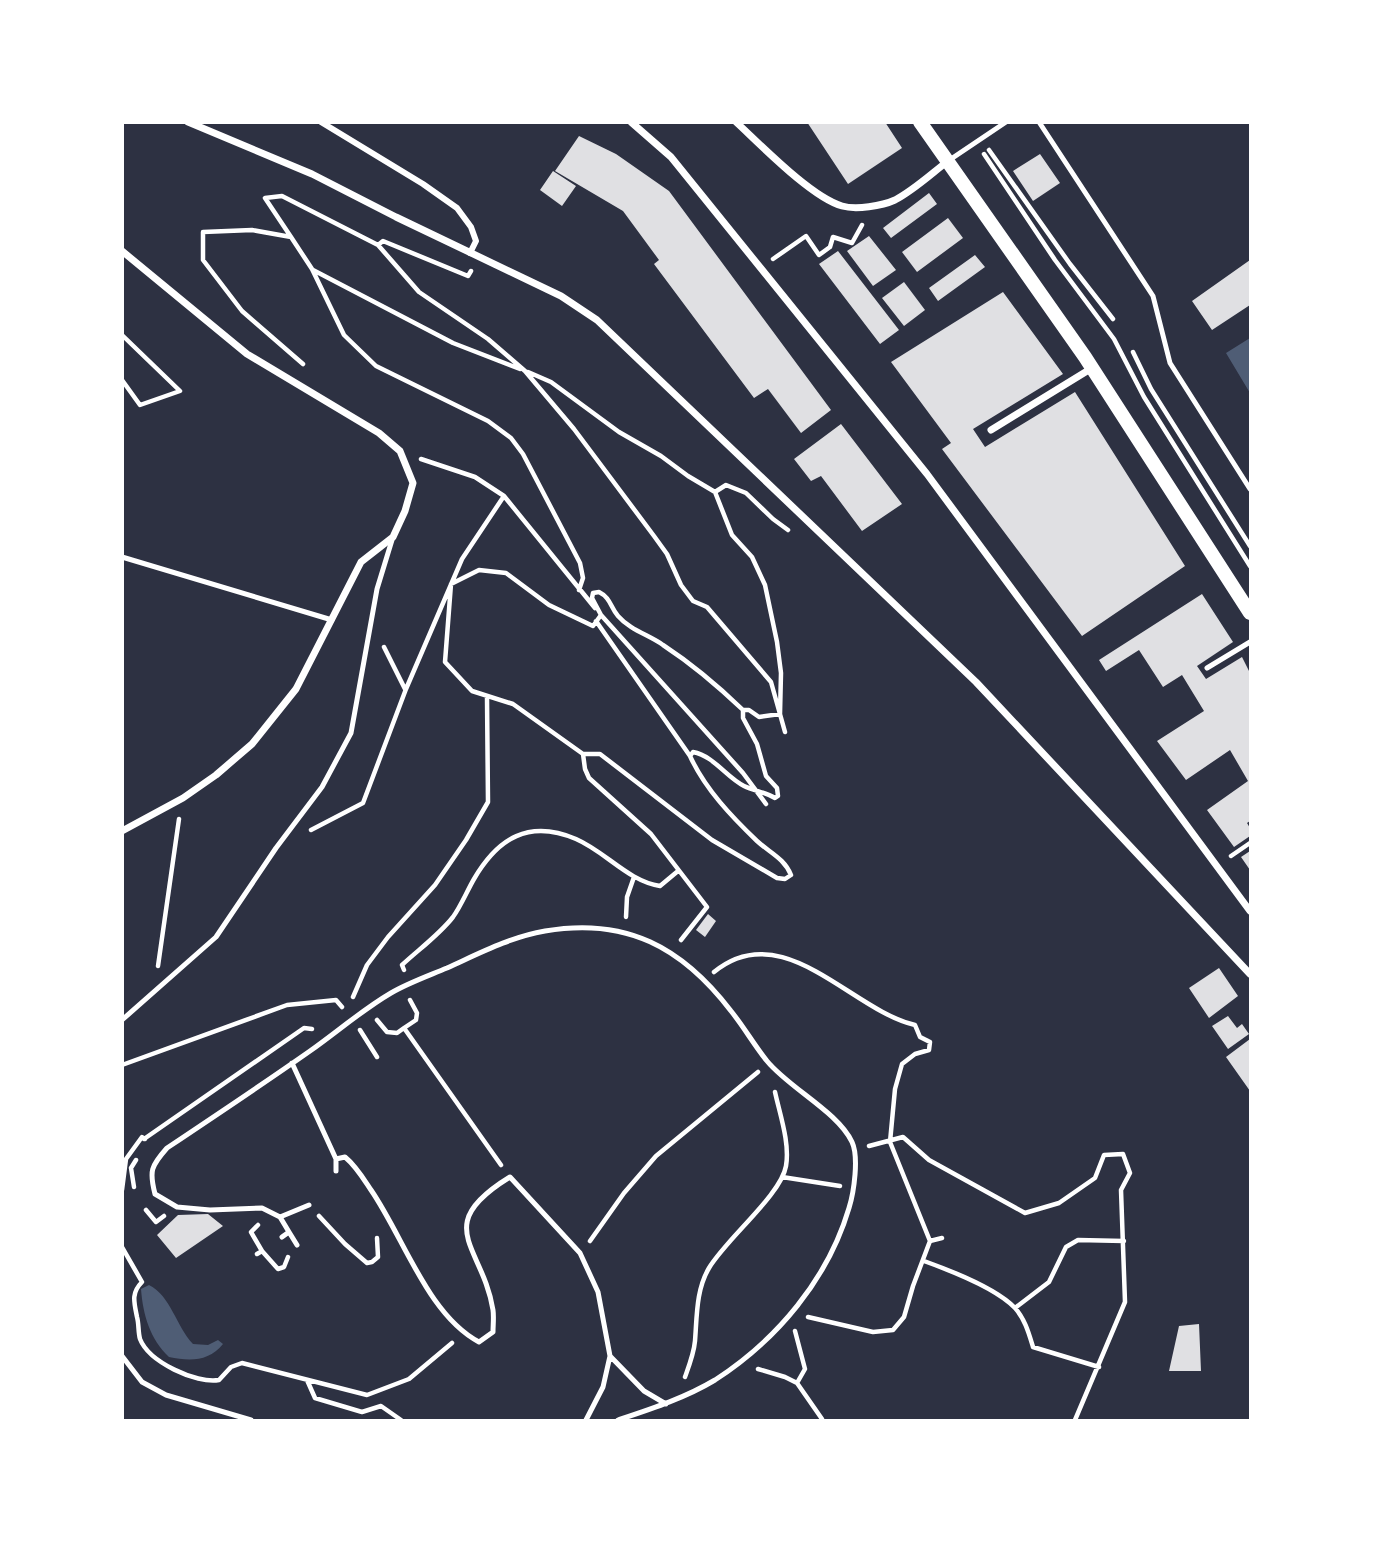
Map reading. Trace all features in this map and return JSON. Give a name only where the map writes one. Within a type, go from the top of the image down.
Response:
[{"type":"main road","points":[[920,122],[1092,368],[1251,613]]},
{"type":"street","points":[[188,122],[313,174],[561,296],[597,320],[976,682],[1251,974]]},
{"type":"street","points":[[321,122],[423,184],[457,208],[471,227],[476,241],[470,253]]},
{"type":"street","points":[[631,122],[671,157],[927,474],[1251,912]]},
{"type":"street","points":[[736,122],[803,183],[842,206],[872,206],[894,201],[948,161]]},
{"type":"street","points":[[122,251],[247,354],[379,433],[400,451],[413,483],[405,511],[393,537],[360,562],[296,690],[252,744],[216,775],[183,798],[122,831]]},
{"type":"street","points":[[990,430],[1092,368]]},
{"type":"lane","points":[[948,161],[1006,122]]},
{"type":"lane","points":[[1039,122],[1153,296],[1170,363],[1251,489]]},
{"type":"lane","points":[[122,1020],[216,937],[276,848],[322,787],[351,733],[383,563],[393,537]]},
{"type":"lane","points":[[122,557],[332,620]]},
{"type":"lane","points":[[1207,668],[1251,642]]},
{"type":"lane","points":[[296,1245],[280,1217],[262,1208],[210,1210],[177,1207],[155,1194],[150,1174],[157,1159],[167,1148],[370,1008],[402,988],[480,952],[544,931],[607,927],[671,952],[705,980],[731,1010],[769,1063],[843,1129],[854,1149],[853,1188],[841,1235],[820,1277],[790,1313],[745,1357],[714,1380],[666,1404],[618,1420]]},
{"type":"lane","points":[[292,1063],[336,1159],[336,1171]]},
{"type":"lane","points":[[336,1159],[345,1157],[354,1164],[446,1317],[463,1334],[479,1342],[493,1332],[493,1311],[467,1238],[466,1221],[472,1207],[510,1177],[580,1252],[598,1292],[610,1356],[603,1387],[586,1420]]},
{"type":"lane","points":[[280,1217],[309,1205]]},
{"type":"lane","points":[[282,1237],[289,1232]]},
{"type":"lane","points":[[122,1356],[142,1382],[166,1395],[251,1420]]},
{"type":"lane","points":[[610,1356],[644,1391],[666,1404]]},
{"type":"path","points":[[979,141],[1113,318]]},
{"type":"path","points":[[979,141],[1055,260],[1114,339],[1144,397],[1251,566]]},
{"type":"path","points":[[579,590],[583,578],[580,563],[523,454],[511,438],[488,421],[376,366],[344,335],[312,269],[265,198],[282,196],[378,245],[419,292],[456,320],[488,339],[526,371],[574,429],[654,536],[693,601],[707,607],[771,681],[785,732]]},
{"type":"path","points":[[291,237],[252,230],[203,232],[203,260],[242,312],[310,370]]},
{"type":"path","points":[[762,267],[806,236],[819,255],[830,247],[832,237],[852,243]]},
{"type":"path","points":[[378,245],[383,241],[468,276],[471,270]]},
{"type":"path","points":[[312,269],[453,343],[551,382],[619,432],[715,492],[732,535],[752,557],[765,585],[778,652],[780,714]]},
{"type":"path","points":[[122,335],[180,391],[140,405],[122,380]]},
{"type":"path","points":[[1133,352],[1151,389],[1251,546]]},
{"type":"path","points":[[400,451],[475,477],[504,496],[579,590],[743,773],[766,804]]},
{"type":"path","points":[[715,492],[726,485],[746,493],[773,519],[794,534]]},
{"type":"path","points":[[309,831],[363,803],[406,690],[462,559],[504,496]]},
{"type":"path","points":[[451,584],[479,570],[506,573],[549,605],[593,625],[601,615]]},
{"type":"path","points":[[451,584],[445,662],[472,691],[513,704],[583,754],[600,754],[712,840],[777,878],[785,879],[791,875],[787,865],[760,844],[733,817],[710,788],[691,756],[596,621]]},
{"type":"path","points":[[601,615],[593,593],[599,592],[608,596],[617,615],[640,634],[660,643],[692,665],[743,710],[743,718],[757,744],[766,776],[777,788],[779,796],[775,798],[743,785],[707,757],[693,752],[691,756]]},
{"type":"path","points":[[371,621],[406,690]]},
{"type":"path","points":[[353,1019],[354,997],[367,965],[388,937],[435,885],[488,802],[487,697]]},
{"type":"path","points":[[743,710],[749,709],[759,716],[780,714]]},
{"type":"path","points":[[583,754],[589,778],[650,834],[707,907],[671,952]]},
{"type":"path","points":[[155,992],[183,798]]},
{"type":"path","points":[[411,984],[402,965],[452,918],[476,876],[501,843],[536,829],[575,839],[646,884],[660,886],[678,871]]},
{"type":"path","points":[[1238,852],[1251,843]]},
{"type":"path","points":[[625,932],[626,897],[635,877]]},
{"type":"path","points":[[705,980],[723,965],[751,954],[788,959],[825,975],[900,1021],[915,1025],[920,1037],[930,1042],[929,1050],[915,1054],[902,1064],[895,1089],[890,1142],[930,1241],[904,1317],[893,1330],[873,1332],[790,1313],[805,1369],[797,1383]]},
{"type":"path","points":[[370,1008],[387,1032],[397,1032],[404,1028],[416,1020],[418,1013],[402,988]]},
{"type":"path","points":[[122,1065],[287,1005],[336,1000],[353,1019],[377,1057]]},
{"type":"path","points":[[122,1191],[126,1158],[142,1137],[144,1139],[304,1028],[318,1029],[325,1040]]},
{"type":"path","points":[[404,1028],[495,1156]]},
{"type":"path","points":[[580,1252],[604,1224],[624,1193],[656,1156],[769,1063],[785,1136],[786,1166],[777,1188],[729,1241],[708,1269],[696,1306],[695,1343],[686,1376],[666,1404]]},
{"type":"path","points":[[854,1149],[903,1137],[929,1160],[1025,1213],[1059,1203],[1095,1178],[1104,1155],[1123,1153],[1130,1173],[1121,1190],[1125,1301],[1075,1420]]},
{"type":"path","points":[[144,1139],[148,1141],[146,1145]]},
{"type":"path","points":[[131,1168],[138,1157]]},
{"type":"path","points":[[782,1177],[853,1188]]},
{"type":"path","points":[[309,1205],[345,1244],[367,1263],[378,1257],[380,1245],[377,1235]]},
{"type":"path","points":[[261,1224],[278,1231],[282,1237],[289,1250],[288,1259],[284,1267],[278,1269],[260,1252],[252,1236],[254,1228],[261,1224]]},
{"type":"path","points":[[930,1241],[942,1238]]},
{"type":"path","points":[[1015,1308],[1048,1282],[1066,1247],[1078,1240],[1124,1241]]},
{"type":"path","points":[[122,1247],[142,1282],[135,1289],[133,1302],[140,1339],[156,1360],[205,1381],[219,1380],[231,1367],[243,1363],[367,1395],[409,1380],[463,1334]]},
{"type":"path","points":[[923,1261],[1004,1299],[1022,1317],[1033,1347],[1099,1367]]},
{"type":"path","points":[[745,1357],[754,1368],[797,1383],[822,1419]]},
{"type":"path","points":[[307,1380],[315,1398],[362,1412],[382,1406],[401,1420]]},
{"type":"water","points":[[1250,338],[1250,393],[1226,353]]},
{"type":"water","points":[[149,1285],[163,1296],[193,1344],[208,1345],[218,1340],[223,1344],[211,1354],[198,1359],[169,1357],[152,1334],[146,1317],[141,1289]]},
{"type":"building","points":[[807,122],[885,122],[902,148],[848,184]]},
{"type":"building","points":[[579,136],[616,154],[669,191],[831,410],[801,433],[768,389],[754,398],[654,264],[659,260],[623,211],[555,171]]},
{"type":"building","points":[[1040,154],[1060,183],[1033,201],[1013,171]]},
{"type":"building","points":[[553,171],[576,186],[562,206],[540,190]]},
{"type":"building","points":[[929,193],[937,204],[891,238],[883,228]]},
{"type":"building","points":[[948,218],[963,238],[917,272],[902,252]]},
{"type":"building","points":[[869,236],[896,270],[873,286],[847,251]]},
{"type":"building","points":[[838,251],[899,330],[880,344],[819,264]]},
{"type":"building","points":[[975,255],[985,267],[938,301],[929,288]]},
{"type":"building","points":[[1250,260],[1250,305],[1212,330],[1192,301]]},
{"type":"building","points":[[904,282],[925,310],[904,326],[882,298]]},
{"type":"building","points":[[1003,292],[1063,374],[973,429],[985,447],[1075,392],[1185,566],[1082,636],[942,449],[951,443],[891,362]]},
{"type":"building","points":[[841,424],[902,504],[862,531],[821,476],[811,481],[794,459]]},
{"type":"building","points":[[1202,594],[1233,642],[1197,666],[1206,679],[1242,657],[1250,673],[1250,821],[1247,823],[1250,836],[1234,847],[1207,810],[1248,781],[1230,750],[1186,780],[1157,741],[1204,711],[1182,675],[1163,687],[1139,650],[1106,671],[1099,660]]},
{"type":"building","points":[[1250,851],[1250,870],[1241,857]]},
{"type":"building","points":[[708,914],[716,921],[705,937],[696,930]]},
{"type":"building","points":[[1219,968],[1238,996],[1209,1018],[1189,988]]},
{"type":"building","points":[[1228,1016],[1237,1028],[1242,1024],[1249,1034],[1228,1049],[1212,1026]]},
{"type":"building","points":[[1250,1039],[1250,1091],[1226,1057]]},
{"type":"building","points":[[208,1214],[223,1226],[176,1258],[157,1235],[178,1215]]},
{"type":"building","points":[[1199,1324],[1201,1371],[1169,1371],[1179,1326]]}]
